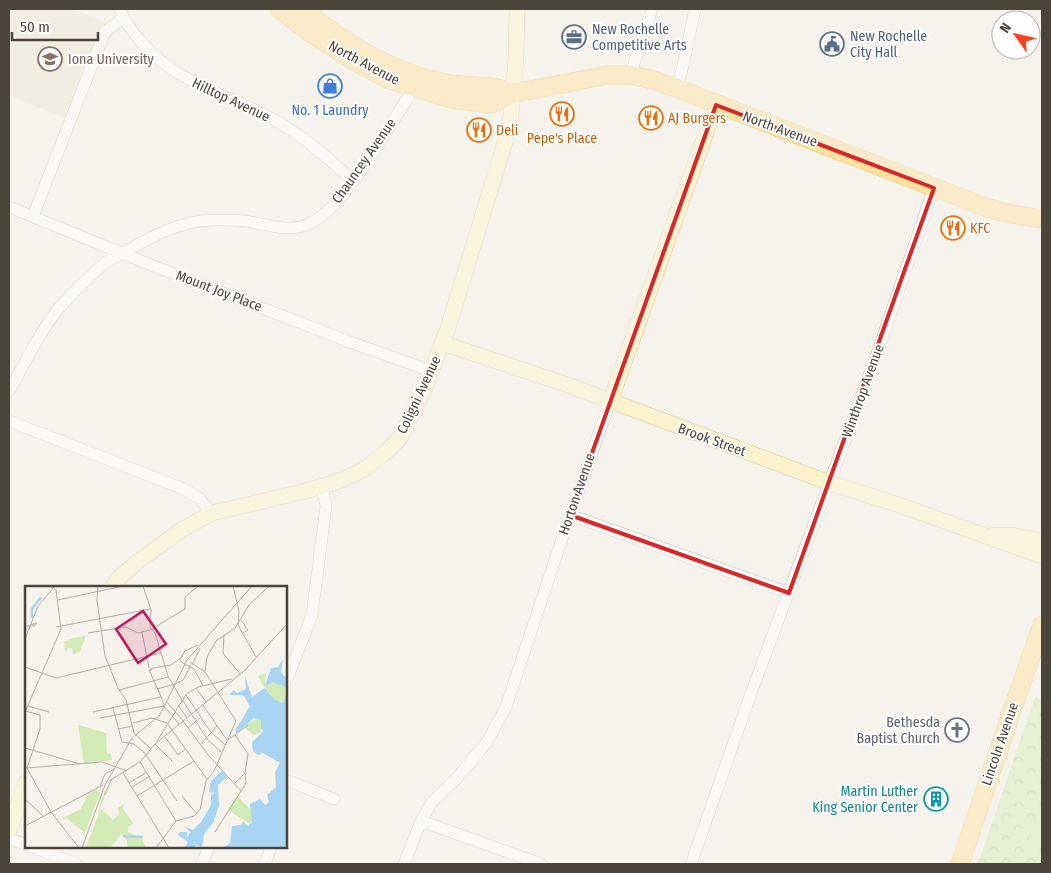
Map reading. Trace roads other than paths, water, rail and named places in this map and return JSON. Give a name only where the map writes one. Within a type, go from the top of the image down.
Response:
[{"type":"main road","name":"North Avenue","points":[[279,9],[310,33],[387,79],[492,87],[514,93],[608,75],[631,76],[653,80],[985,207],[1006,213],[1042,219]]},
{"type":"main road","name":"North Avenue","points":[[303,9],[341,39],[416,82]]},
{"type":"main road","name":"Lincoln Avenue","points":[[960,864],[1008,719],[1042,625]]},
{"type":"street","name":"Coligni Avenue","points":[[113,586],[120,577],[152,551],[183,529],[212,513],[339,481],[363,470],[385,453],[400,438],[416,406],[442,343],[510,126],[514,93],[517,9]]},
{"type":"street","points":[[631,76],[652,9]]},
{"type":"street","points":[[676,88],[682,70],[695,9]]},
{"type":"street","points":[[32,216],[105,32],[122,13]]},
{"type":"street","name":"Hilltop Avenue","points":[[122,13],[133,32],[147,49],[175,73],[280,123],[305,139],[352,182]]},
{"type":"street","name":"Chauncey Avenue","points":[[9,391],[42,333],[59,308],[107,262],[155,235],[191,222],[215,220],[244,221],[278,228],[298,228],[312,223],[325,214],[352,182],[416,82]]},
{"type":"street","name":"Horton Avenue","points":[[404,864],[421,821],[432,802],[457,778],[487,742],[506,707],[570,515],[716,105]]},
{"type":"street","name":"Winthrop Avenue","points":[[691,864],[749,699],[830,483],[934,188]]},
{"type":"street","name":"Mount Joy Place","points":[[9,207],[350,342],[431,371]]},
{"type":"street","name":"Brook Street","points":[[442,343],[568,385],[830,483],[894,503],[1042,556]]},
{"type":"street","points":[[9,420],[184,489],[200,499],[212,513]]},
{"type":"street","points":[[288,677],[312,615],[326,506],[322,486]]},
{"type":"street","points":[[570,515],[789,593]]},
{"type":"street","name":"Brook Street","points":[[984,534],[1012,535],[1042,540]]},
{"type":"street","points":[[288,781],[334,799]]},
{"type":"street","points":[[9,831],[25,786]]},
{"type":"street","points":[[421,821],[541,864]]},
{"type":"street","points":[[9,838],[25,845]]},
{"type":"street","points":[[35,848],[76,864]]},
{"type":"street","points":[[202,864],[209,848]]},
{"type":"street","points":[[265,864],[272,848]]},
{"type":"place","name":"New Rochelle Competitive Arts","points":[[574,37]]},
{"type":"place","name":"New Rochelle City Hall","points":[[832,44]]},
{"type":"place","name":"Iona University","points":[[50,59]]},
{"type":"place","name":"No. 1 Laundry","points":[[330,86]]},
{"type":"place","name":"Pepe's Place","points":[[562,114]]},
{"type":"place","name":"AJ Burgers","points":[[651,118]]},
{"type":"place","name":"Deli","points":[[479,130]]},
{"type":"place","name":"KFC","points":[[953,228]]},
{"type":"place","name":"Bethesda Baptist Church","points":[[957,730]]},
{"type":"place","name":"Martin Luther King Senior Center","points":[[936,799]]}]
